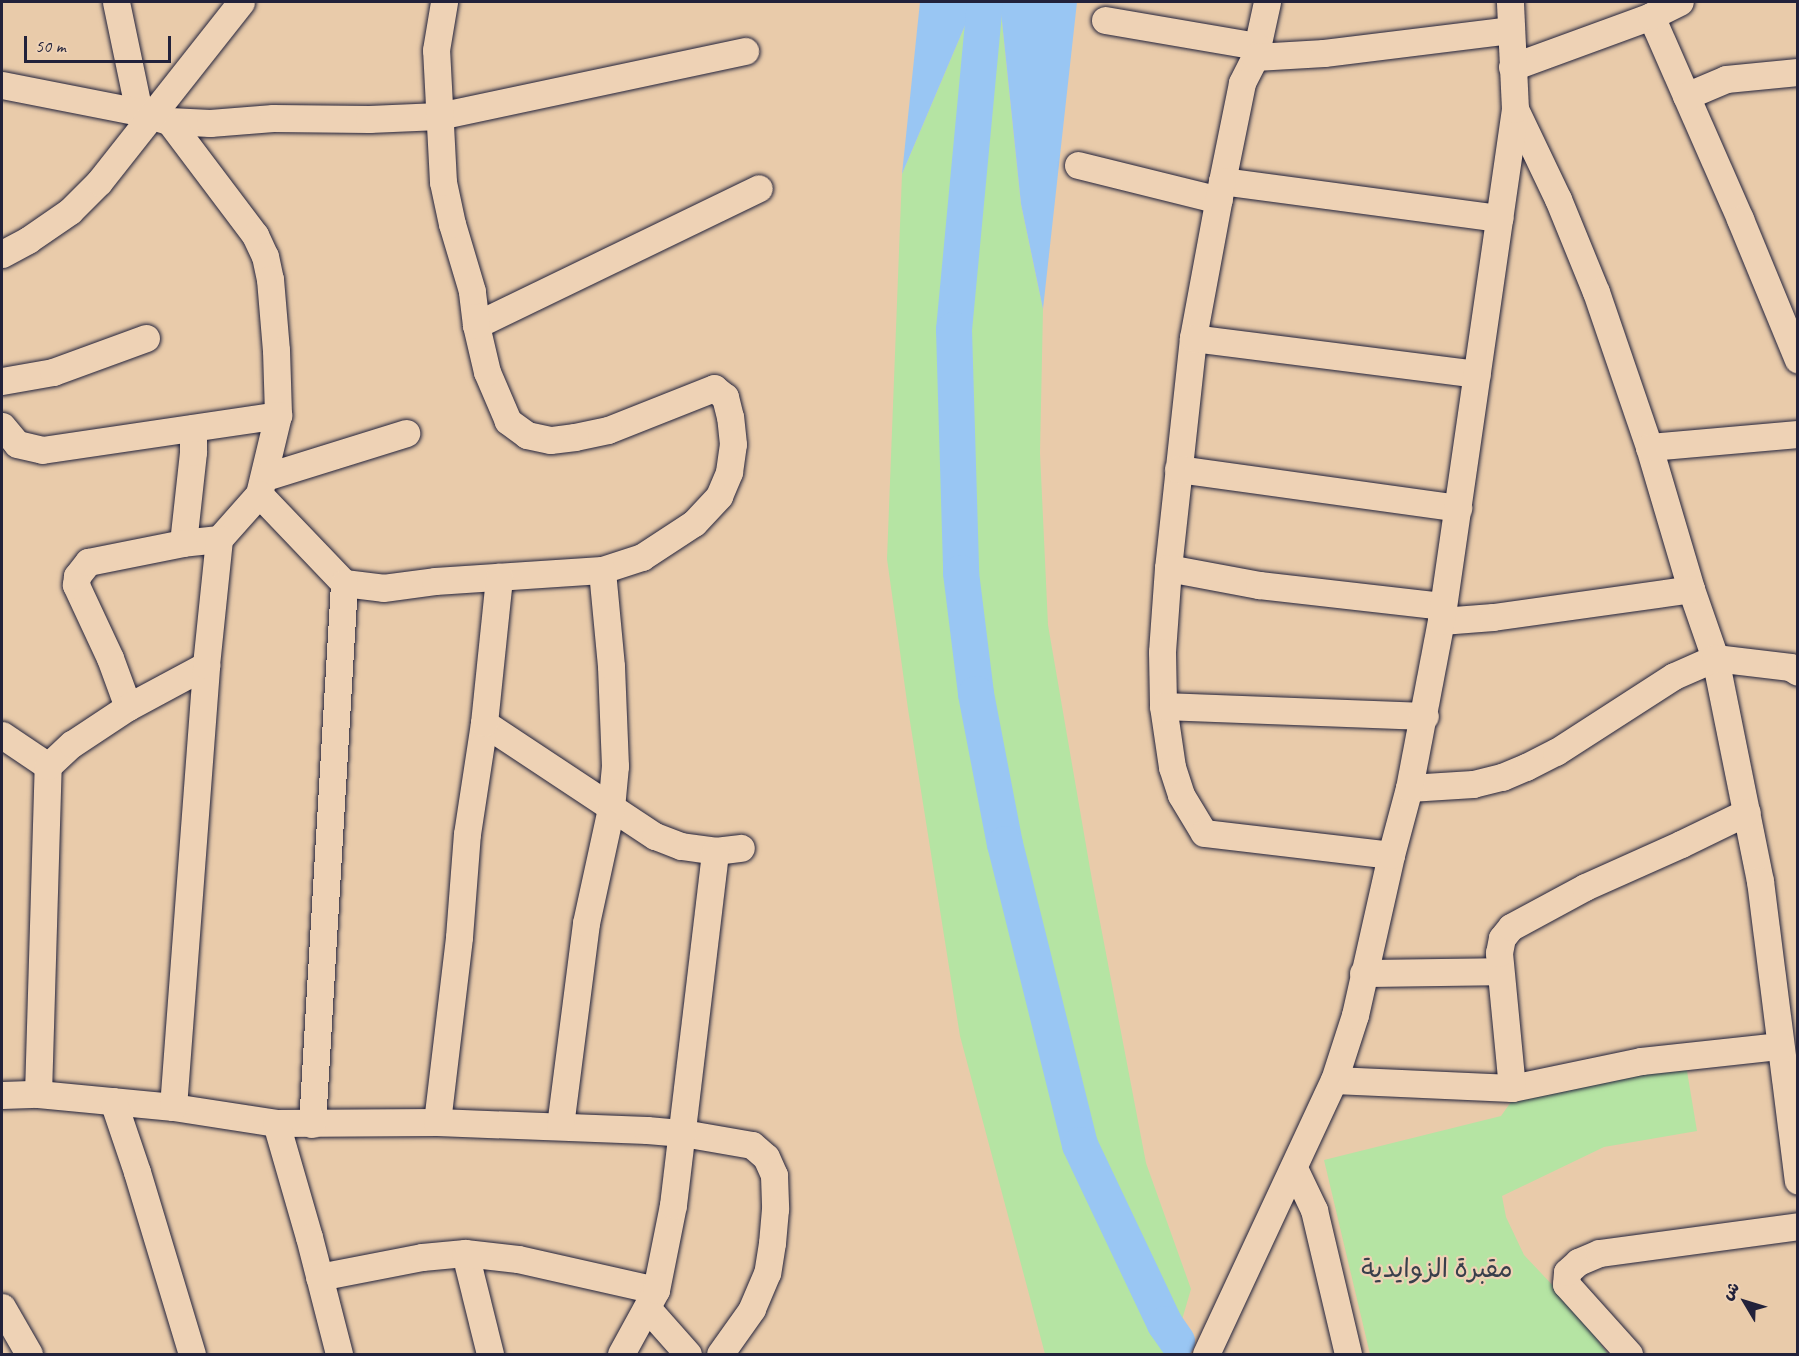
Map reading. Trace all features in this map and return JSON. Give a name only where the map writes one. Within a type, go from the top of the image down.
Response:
[{"type":"street","points":[[116,2],[153,116],[247,220],[265,256],[274,306],[278,415],[262,486],[219,539],[206,665],[173,1107]]},
{"type":"street","points":[[2,254],[28,240],[70,211],[99,182],[242,2]]},
{"type":"street","points":[[262,486],[344,583],[383,588],[602,570],[642,557],[694,524],[719,496],[729,472],[733,444],[725,397],[718,389],[710,388],[608,430],[550,440],[527,435],[508,421],[498,403],[476,325],[472,291],[452,224],[443,182],[436,50],[444,2]]},
{"type":"street","points":[[1267,2],[1256,52],[1242,83],[1193,338],[1168,568],[1162,652],[1163,706],[1172,767],[1181,795],[1204,833],[1391,855]]},
{"type":"street","points":[[1206,1354],[1334,1080],[1354,1015],[1391,855],[1410,788],[1425,716],[1458,508],[1515,109],[1510,2]]},
{"type":"street","points":[[1512,67],[1651,16],[1679,2]]},
{"type":"street","points":[[1651,16],[1745,229],[1797,360]]},
{"type":"street","points":[[1105,20],[1256,52],[1335,51],[1510,30]]},
{"type":"street","points":[[2,85],[153,116],[210,123],[273,118],[369,119],[439,116],[745,51]]},
{"type":"street","points":[[1686,96],[1726,79],[1797,72]]},
{"type":"street","points":[[1515,109],[1558,199],[1596,292],[1649,447],[1691,589],[1715,658],[1760,881],[1797,1181]]},
{"type":"street","points":[[1078,165],[1221,190],[1500,218]]},
{"type":"street","points":[[476,325],[759,188]]},
{"type":"street","points":[[2,381],[53,372],[146,338]]},
{"type":"street","points":[[1193,338],[1477,374]]},
{"type":"street","points":[[2,426],[17,444],[42,450],[278,415]]},
{"type":"street","points":[[183,543],[193,428]]},
{"type":"street","points":[[262,486],[406,433]]},
{"type":"street","points":[[1649,447],[1797,434]]},
{"type":"street","points":[[1178,469],[1458,508]]},
{"type":"street","points":[[128,707],[110,658],[76,585],[77,576],[88,562],[183,543],[219,539]]},
{"type":"street","points":[[1168,568],[1441,614],[1493,617],[1691,589]]},
{"type":"street","points":[[560,1126],[586,923],[611,808],[615,766],[615,725],[602,570]]},
{"type":"street","points":[[437,1122],[459,937],[467,834],[484,723],[499,577]]},
{"type":"street","points":[[312,1124],[344,583]]},
{"type":"street","points":[[1410,788],[1473,784],[1518,770],[1556,752],[1674,676],[1715,658],[1790,667],[1797,672]]},
{"type":"street","points":[[38,1094],[48,766],[72,744],[128,707],[206,665]]},
{"type":"street","points":[[1163,706],[1425,716]]},
{"type":"street","points":[[484,723],[655,836],[672,843],[715,851],[741,848]]},
{"type":"street","points":[[2,735],[48,766]]},
{"type":"street","points":[[1512,1088],[1499,953],[1502,938],[1511,927],[1525,917],[1747,812]]},
{"type":"street","points":[[621,1354],[652,1300],[679,1174],[693,1023],[715,851]]},
{"type":"street","points":[[1363,973],[1500,971]]},
{"type":"street","points":[[1334,1080],[1512,1088],[1641,1061],[1780,1046]]},
{"type":"street","points":[[2,1095],[38,1094],[173,1107],[276,1123],[437,1122],[560,1126],[683,1133],[752,1145],[766,1157],[774,1175],[775,1209],[767,1273],[752,1309],[720,1354]]},
{"type":"street","points":[[113,1101],[192,1354]]},
{"type":"street","points":[[276,1123],[320,1277],[339,1354]]},
{"type":"street","points":[[1294,1168],[1314,1210],[1348,1354]]},
{"type":"street","points":[[1629,1354],[1566,1284],[1567,1272],[1578,1262],[1599,1254],[1797,1226]]},
{"type":"street","points":[[320,1277],[423,1257],[465,1253],[518,1259],[652,1300],[688,1354]]},
{"type":"street","points":[[465,1253],[490,1354]]},
{"type":"street","points":[[2,1307],[29,1354]]},
{"type":"green space","points":[[975,2],[998,2],[1001,12],[1021,204],[1043,309],[1040,453],[1048,625],[1092,880],[1146,1163],[1191,1289],[1172,1354],[1045,1354],[960,1036],[908,709],[887,559],[902,174]]},
{"type":"green space","name":"مقبرة الزوايدية","points":[[1686,1065],[1697,1131],[1604,1147],[1502,1196],[1506,1217],[1524,1255],[1576,1310],[1608,1354],[1370,1354],[1324,1160],[1501,1116],[1518,1092]]},
{"type":"water","points":[[920,2],[975,2],[902,174]]},
{"type":"water","points":[[998,2],[1077,2],[1043,309],[1021,204],[1001,12]]},
{"type":"waterway","points":[[985,2],[954,330],[961,573],[976,694],[1005,844],[1080,1145],[1165,1324],[1177,1341]]}]
